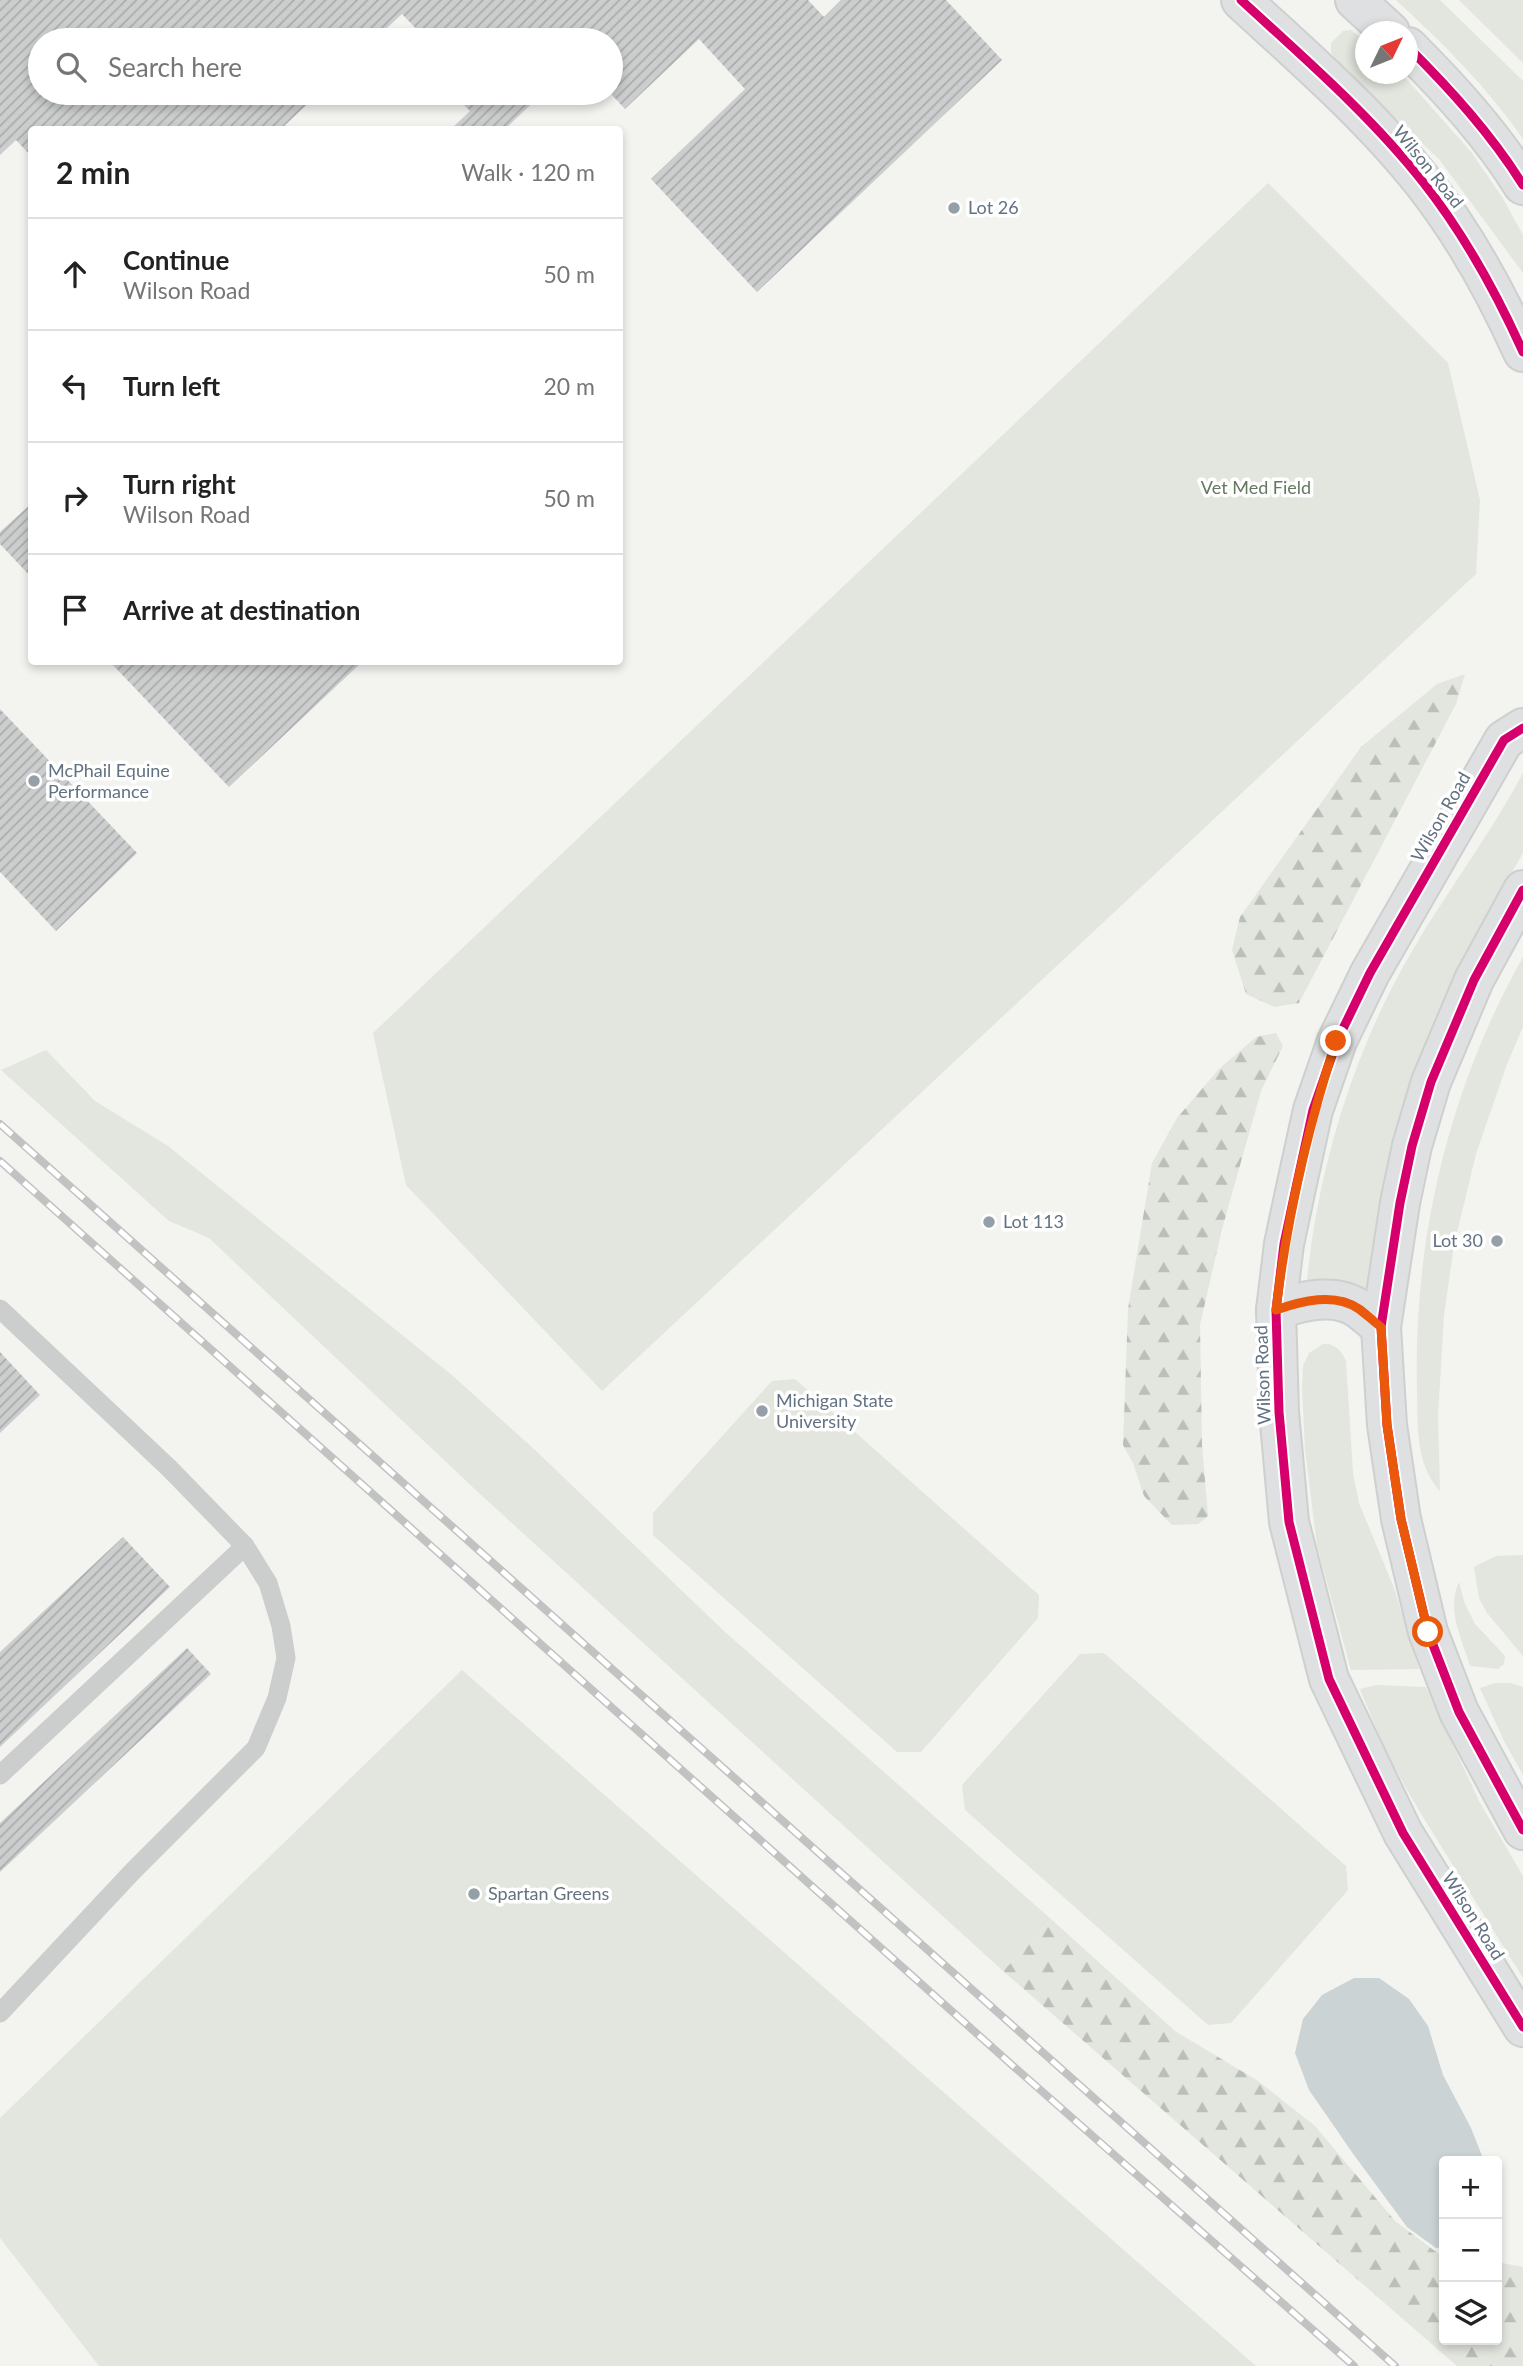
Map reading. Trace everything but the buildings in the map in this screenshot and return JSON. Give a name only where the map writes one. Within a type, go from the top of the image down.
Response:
[{"type":"street","name":"Wilson Road","points":[[1241,0],[1351,103],[1423,182],[1480,267],[1523,352]]},
{"type":"street","points":[[1355,0],[1378,21]]},
{"type":"street","points":[[1418,57],[1481,125],[1523,185]]},
{"type":"street","name":"Wilson Road","points":[[1523,728],[1504,740],[1370,973],[1336,1041],[1314,1110],[1297,1184],[1284,1244],[1276,1310],[1279,1412],[1289,1522],[1329,1679],[1403,1833],[1523,2027]]},
{"type":"street","points":[[1523,890],[1474,980],[1431,1083],[1412,1146],[1400,1203],[1381,1327],[1387,1425],[1399,1506],[1428,1632],[1459,1712],[1523,1830]]},
{"type":"street","points":[[1276,1310],[1300,1301],[1333,1300],[1356,1307],[1381,1327]]},
{"type":"lane","points":[[0,1309],[169,1468],[245,1546],[268,1583],[281,1626],[286,1658],[277,1698],[256,1748],[133,1871],[0,2013]]},
{"type":"lane","points":[[0,1775],[245,1546]]},
{"type":"green space","points":[[1396,0],[1440,0],[1523,81],[1523,139],[1463,66]]},
{"type":"green space","points":[[1459,0],[1523,0],[1523,63]]},
{"type":"green space","points":[[1351,30],[1355,33],[1355,79],[1337,62],[1331,52],[1331,43],[1343,31]]},
{"type":"green space","points":[[1360,84],[1411,84],[1471,152],[1502,197],[1523,235],[1523,273],[1439,159]]},
{"type":"green space","name":"Vet Med Field","points":[[1268,183],[1448,363],[1480,500],[1476,574],[602,1391],[406,1185],[373,1033]]},
{"type":"green space","points":[[1465,674],[1456,704],[1299,1003],[1274,1007],[1246,994],[1232,950],[1240,917],[1361,747],[1437,684]]},
{"type":"green space","points":[[1523,773],[1523,853],[1484,920],[1445,998],[1416,1070],[1393,1140],[1379,1208],[1367,1290],[1364,1293],[1307,1281],[1312,1239],[1329,1156],[1354,1074],[1370,1034],[1408,958]]},
{"type":"green space","points":[[1523,957],[1523,1027],[1507,1064],[1476,1154],[1454,1245],[1444,1316],[1438,1416],[1440,1491],[1426,1469],[1422,1456],[1418,1417],[1417,1334],[1429,1222],[1456,1112],[1497,1007]]},
{"type":"green space","points":[[1276,1033],[1283,1046],[1261,1091],[1222,1229],[1200,1325],[1202,1444],[1208,1516],[1198,1524],[1172,1525],[1144,1496],[1133,1463],[1123,1445],[1128,1309],[1152,1163],[1177,1118],[1219,1069],[1256,1037]]},
{"type":"green space","points":[[46,1050],[95,1101],[168,1146],[453,1376],[535,1450],[725,1632],[1052,1920],[1003,1971],[480,1494],[209,1238],[169,1221],[1,1070]]},
{"type":"green space","points":[[1323,1344],[1337,1348],[1346,1361],[1353,1473],[1359,1503],[1394,1588],[1419,1669],[1351,1670],[1317,1546],[1305,1449],[1303,1366],[1309,1353]]},
{"type":"green space","points":[[795,1379],[1039,1595],[1038,1618],[921,1752],[897,1752],[653,1535],[653,1513],[772,1381]]},
{"type":"green space","points":[[1523,1555],[1523,1656],[1487,1613],[1479,1598],[1474,1567],[1496,1556]]},
{"type":"green space","points":[[1459,1582],[1465,1604],[1475,1624],[1505,1656],[1504,1664],[1498,1669],[1470,1666],[1455,1614],[1455,1592]]},
{"type":"green space","points":[[1104,1653],[1346,1866],[1348,1890],[1231,2023],[1208,2025],[965,1810],[962,1785],[1080,1654]]},
{"type":"green space","name":"Spartan Greens","points":[[462,1670],[1256,2366],[99,2366],[0,2238],[0,2118]]},
{"type":"green space","points":[[1495,1683],[1511,1683],[1523,1687],[1523,1775],[1480,1688]]},
{"type":"green space","points":[[1376,1685],[1426,1687],[1480,1803],[1523,1876],[1523,1978],[1418,1809],[1386,1752],[1360,1689]]},
{"type":"green space","points":[[1052,1920],[1175,2031],[1258,2081],[1315,2126],[1395,2221],[1439,2254],[1439,2345],[1502,2345],[1502,2263],[1523,2267],[1523,2366],[1457,2366],[1003,1971]]},
{"type":"shaded area","points":[[1354,1978],[1379,1978],[1409,1999],[1428,2026],[1443,2075],[1471,2128],[1482,2156],[1439,2156],[1439,2248],[1407,2227],[1309,2090],[1295,2053],[1303,2019],[1322,1995]]},
{"type":"railway","points":[[0,1124],[1395,2366]]},
{"type":"railway","points":[[0,1161],[1012,2065],[1354,2366]]},
{"type":"cycle path","points":[[1241,0],[1359,110],[1403,157],[1452,222],[1478,264],[1523,352]]},
{"type":"cycle path","points":[[1418,57],[1470,113],[1523,185]]},
{"type":"cycle path","points":[[1523,728],[1504,740],[1370,973],[1337,1041],[1313,1110],[1284,1244],[1276,1310],[1279,1412],[1289,1522],[1329,1679],[1403,1833],[1523,2027]]},
{"type":"cycle path","points":[[1523,890],[1474,980],[1431,1082],[1412,1146],[1400,1203],[1381,1327],[1387,1425],[1401,1519],[1428,1632],[1459,1712],[1523,1830]]},
{"type":"place","name":"Lot 26","points":[[954,208]]},
{"type":"place","name":"McPhail Equine Performance","points":[[34,781]]},
{"type":"place","name":"Lot 113","points":[[989,1222]]},
{"type":"place","name":"Lot 30","points":[[1497,1241]]},
{"type":"place","name":"Michigan State University","points":[[762,1411]]},
{"type":"place","name":"Spartan Greens","points":[[474,1894]]},
{"type":"route","points":[[1336,1041],[1314,1110],[1297,1184],[1284,1244],[1276,1310],[1300,1301],[1333,1300],[1356,1307],[1381,1327],[1387,1425],[1401,1519],[1428,1632]]}]
